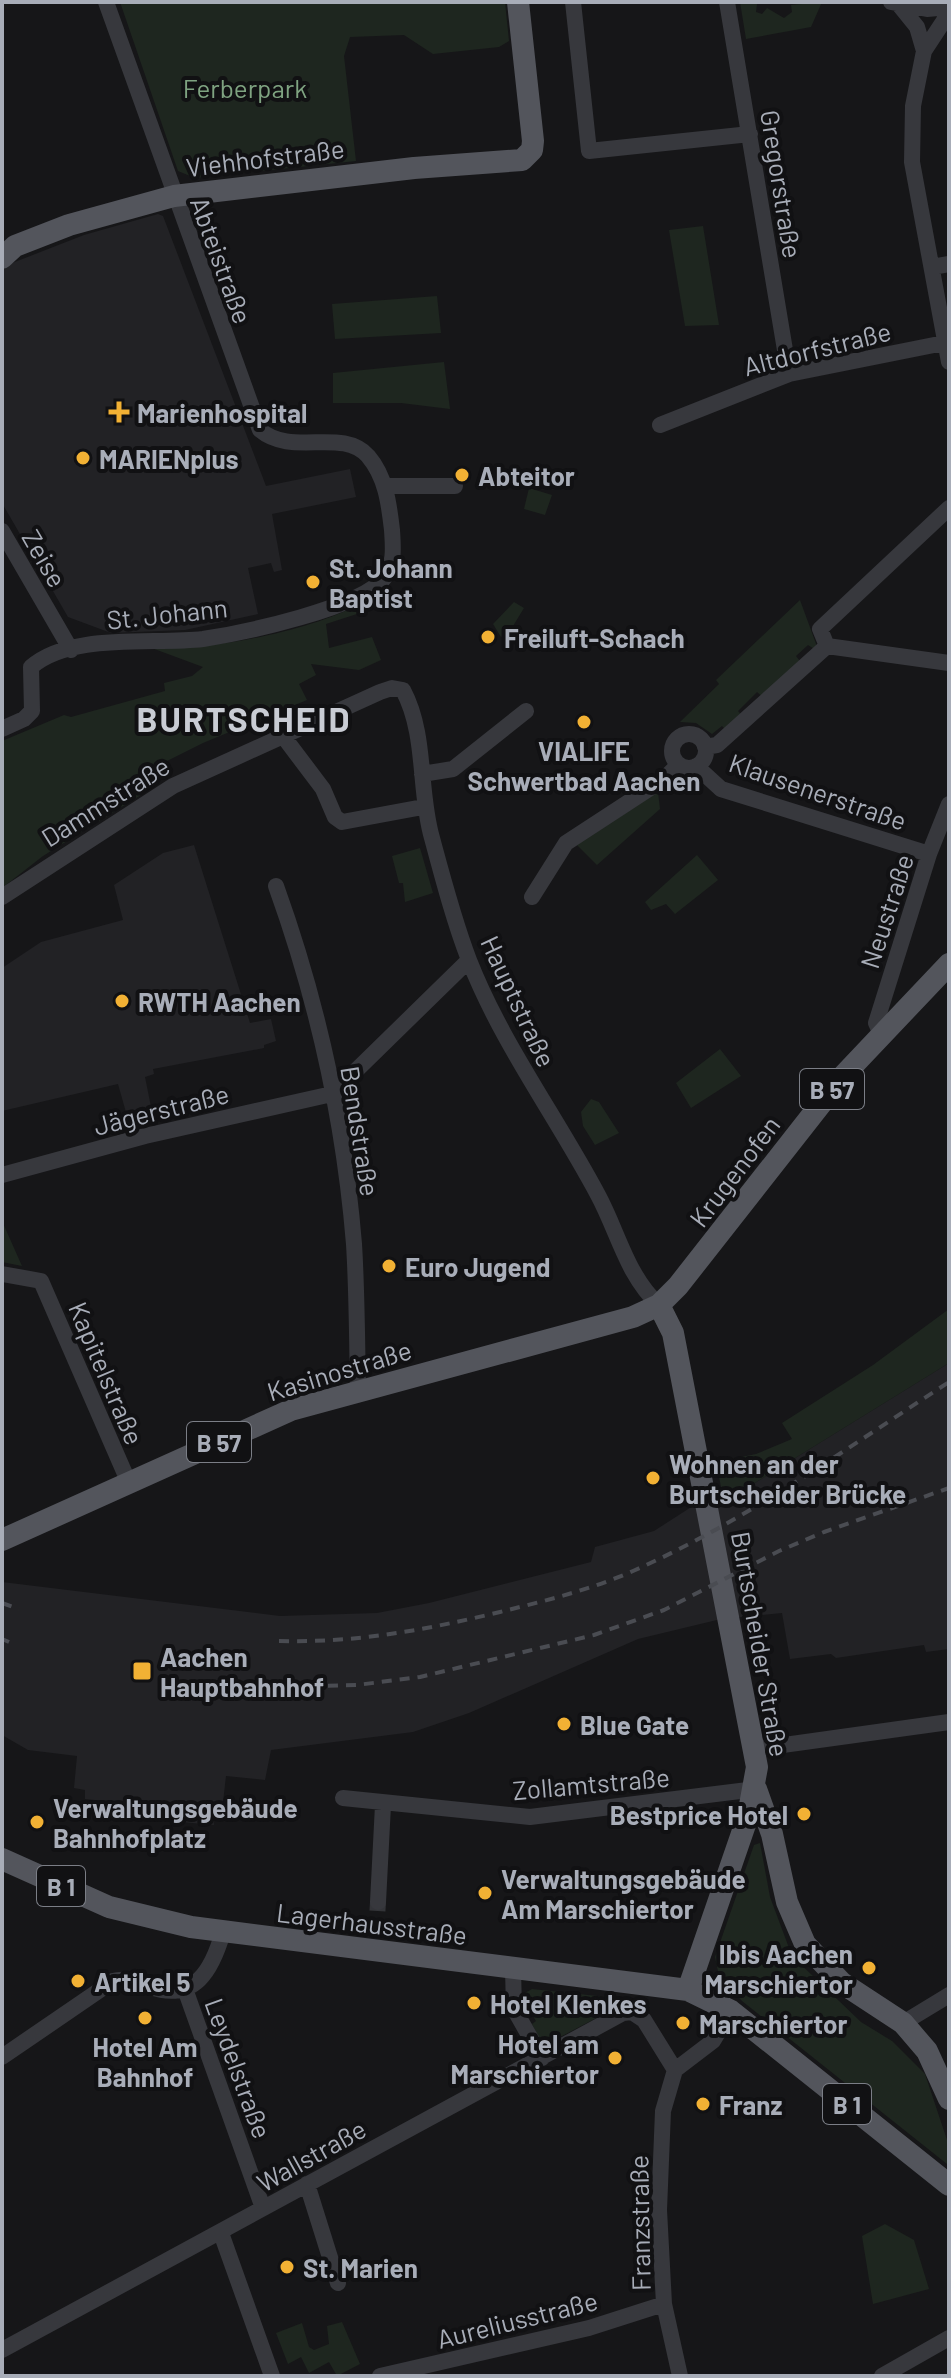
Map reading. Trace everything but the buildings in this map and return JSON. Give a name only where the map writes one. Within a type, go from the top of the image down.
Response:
[{"type":"main road","name":"Viehhofstraße","points":[[6,249],[69,225],[174,196],[454,164],[515,162],[528,157],[533,141],[518,2]]},
{"type":"main road","name":"Krugenofen","points":[[659,1305],[713,1245],[834,1087],[949,964]]},
{"type":"main road","name":"Kasinostraße","points":[[2,1540],[291,1410],[633,1317],[659,1305]]},
{"type":"main road","name":"Burtscheider Straße","points":[[659,1305],[673,1333],[755,1749],[756,1789],[688,1990]]},
{"type":"main road","points":[[756,1789],[772,1834],[787,1902],[807,1947],[842,1983],[903,2023],[927,2051],[949,2099]]},
{"type":"main road","name":"B 1","points":[[2,1859],[121,1910],[223,1932]]},
{"type":"main road","name":"Lagerhausstraße","points":[[223,1932],[375,1943],[513,1969],[688,1990],[731,2011]]},
{"type":"main road","name":"B 1","points":[[731,2011],[949,2185]]},
{"type":"street","name":"Abteistraße","points":[[106,2],[260,430],[271,439],[284,443],[349,444],[366,454],[385,486]]},
{"type":"street","points":[[573,2],[589,151],[750,134]]},
{"type":"street","name":"Gregorstraße","points":[[727,2],[789,374]]},
{"type":"street","points":[[896,4],[949,7]]},
{"type":"street","points":[[896,4],[917,27],[924,51]]},
{"type":"street","points":[[949,13],[924,51],[913,106],[912,162],[949,362]]},
{"type":"street","points":[[932,267],[949,264]]},
{"type":"street","name":"Altdorfstraße","points":[[660,425],[789,374],[944,343]]},
{"type":"street","points":[[385,486],[455,486]]},
{"type":"street","name":"St. Johann","points":[[2,729],[24,719],[32,711],[31,667],[40,659],[100,644],[203,639],[327,610],[375,587],[392,565],[393,544],[385,486]]},
{"type":"street","points":[[827,646],[820,629],[949,508]]},
{"type":"street","name":"Zeise","points":[[2,531],[71,650]]},
{"type":"street","points":[[705,747],[717,745],[827,646],[949,663]]},
{"type":"street","name":"Dammstraße","points":[[2,897],[161,792],[380,692],[392,688],[403,690]]},
{"type":"street","name":"Hauptstraße","points":[[403,690],[409,701],[422,774],[423,807],[469,960],[523,1069],[613,1224],[637,1283],[659,1305]]},
{"type":"street","points":[[422,774],[453,769],[526,711]]},
{"type":"street","points":[[283,736],[323,789],[335,817],[342,822],[423,807]]},
{"type":"street","points":[[532,897],[566,843],[664,779],[678,765],[696,766],[704,758],[705,747],[695,736],[680,736],[672,750],[678,765]]},
{"type":"street","name":"Klausenerstraße","points":[[696,766],[721,789],[929,854]]},
{"type":"street","name":"Neustraße","points":[[881,1034],[876,1023],[929,854],[949,804]]},
{"type":"street","name":"Bendstraße","points":[[276,886],[305,969],[332,1094],[354,1245],[358,1391]]},
{"type":"street","points":[[332,1094],[469,960]]},
{"type":"street","name":"Jägerstraße","points":[[2,1175],[145,1136],[332,1094]]},
{"type":"street","name":"Kapitelstraße","points":[[2,1274],[41,1281],[129,1483]]},
{"type":"street","points":[[755,1749],[949,1722]]},
{"type":"street","name":"Zollamtstraße","points":[[343,1798],[383,1805],[530,1817],[756,1789]]},
{"type":"street","points":[[378,1902],[383,1805]]},
{"type":"street","points":[[2,2057],[121,1978],[171,1992],[185,1989],[211,1965],[223,1932]]},
{"type":"street","points":[[513,1969],[514,2009],[542,2058]]},
{"type":"street","name":"Leydelstraße","points":[[185,1989],[263,2208]]},
{"type":"street","points":[[903,2023],[949,1995]]},
{"type":"street","points":[[675,2070],[713,2041],[731,2011]]},
{"type":"street","name":"Wallstraße","points":[[2,2350],[628,2012],[644,2020],[675,2070]]},
{"type":"street","name":"Franzstraße","points":[[675,2070],[663,2111],[659,2210],[664,2304],[680,2376]]},
{"type":"street","points":[[307,2184],[338,2283]]},
{"type":"street","points":[[221,2233],[272,2376]]},
{"type":"street","name":"Aureliusstraße","points":[[380,2376],[589,2328],[664,2304]]},
{"type":"street","points":[[882,2376],[949,2338]]},
{"type":"shaded area","name":"Marienhospital","points":[[158,214],[163,216],[266,486],[350,469],[356,497],[272,514],[282,570],[274,572],[271,563],[248,568],[258,614],[185,630],[111,633],[68,617],[2,503],[2,267],[84,235]]},
{"type":"shaded area","name":"RWTH Aachen","points":[[194,845],[250,1023],[271,1019],[276,1041],[264,1045],[264,1048],[153,1069],[154,1074],[145,1077],[154,1122],[131,1130],[118,1084],[2,1111],[2,968],[41,942],[123,920],[114,885],[163,853]]},
{"type":"shaded area","points":[[949,1363],[949,1649],[926,1652],[924,1645],[836,1658],[831,1654],[790,1659],[782,1613],[721,1619],[638,1639],[469,1713],[413,1732],[271,1750],[265,1780],[226,1776],[222,1811],[213,1811],[214,1825],[149,1819],[152,1806],[85,1799],[85,1790],[74,1788],[77,1756],[28,1750],[2,1735],[2,1582],[280,1616],[377,1613],[429,1603],[591,1562],[595,1547],[654,1531],[696,1504],[723,1499],[724,1502]]},
{"type":"green space","name":"Ferberpark","points":[[120,2],[505,2],[509,41],[499,47],[433,54],[404,35],[350,37],[344,56],[356,161],[195,178],[178,171]]},
{"type":"green space","points":[[740,2],[757,4],[756,12],[762,14],[767,8],[784,18],[792,12],[791,5],[822,2],[811,27],[746,39]]},
{"type":"green space","points":[[703,226],[719,325],[685,326],[669,230]]},
{"type":"green space","points":[[437,296],[441,333],[335,339],[332,304]]},
{"type":"green space","points":[[444,362],[450,409],[401,403],[333,403],[333,373]]},
{"type":"green space","points":[[529,488],[552,495],[545,515],[524,509]]},
{"type":"green space","points":[[800,600],[819,652],[808,645],[796,656],[803,665],[766,700],[757,692],[738,711],[745,719],[729,733],[722,726],[712,734],[696,723],[680,722],[719,684],[716,680]]},
{"type":"green space","points":[[514,602],[524,608],[510,631],[501,637],[493,624]]},
{"type":"green space","points":[[360,604],[363,612],[326,624],[329,648],[372,637],[381,660],[359,670],[311,664],[316,675],[299,684],[307,700],[203,743],[131,779],[132,786],[144,793],[43,856],[2,888],[2,741],[64,715],[71,717],[165,691],[164,683],[192,676],[203,667],[149,647],[200,646],[258,638],[313,623]]},
{"type":"green space","points":[[658,792],[660,809],[597,865],[577,845]]},
{"type":"green space","points":[[420,848],[433,893],[405,902],[403,883],[399,883],[392,856]]},
{"type":"green space","points":[[697,855],[718,880],[675,914],[666,904],[651,910],[645,902]]},
{"type":"green space","points":[[720,1049],[741,1076],[691,1108],[676,1083]]},
{"type":"green space","points":[[591,1099],[599,1102],[619,1133],[595,1145],[583,1126],[581,1112]]},
{"type":"green space","points":[[2,1221],[22,1266],[2,1262]]},
{"type":"green space","points":[[949,1309],[949,1363],[724,1502],[716,1462],[756,1454],[792,1439],[782,1423],[873,1365]]},
{"type":"green space","points":[[760,1843],[770,1897],[792,1956],[861,2022],[892,2041],[925,2074],[949,2146],[947,2164],[742,2001],[719,1976],[715,1957],[754,1845]]},
{"type":"green space","points":[[532,1989],[636,2002],[623,2004],[543,2046],[532,2024],[536,2021],[522,1999],[523,1994]]},
{"type":"green space","points":[[885,2224],[914,2240],[929,2289],[873,2304],[862,2236]]},
{"type":"green space","points":[[342,2322],[360,2364],[337,2376],[329,2362],[309,2373],[301,2357],[288,2364],[276,2333],[302,2323],[309,2347],[314,2350],[329,2344],[327,2326]]},
{"type":"tunnel","points":[[376,1935],[378,1902]]},
{"type":"railway","points":[[279,1641],[335,1640],[417,1630],[533,1604],[617,1578],[674,1552],[755,1507],[949,1382]]},
{"type":"railway","points":[[274,1687],[357,1685],[420,1677],[594,1635],[664,1610],[779,1551],[824,1532],[949,1488]]},
{"type":"railway","points":[[2,1603],[19,1609]]},
{"type":"railway","points":[[2,1639],[9,1642]]},
{"type":"place","name":"Marienhospital","points":[[119,412]]},
{"type":"place","name":"MARIENplus","points":[[83,458]]},
{"type":"place","name":"Abteitor","points":[[462,475]]},
{"type":"place","name":"St. Johann Baptist","points":[[313,582]]},
{"type":"place","name":"Freiluft-Schach","points":[[488,637]]},
{"type":"place","name":"VIALIFE Schwertbad Aachen","points":[[584,722]]},
{"type":"place","name":"RWTH Aachen","points":[[122,1001]]},
{"type":"place","name":"Euro Jugend","points":[[389,1266]]},
{"type":"place","name":"Wohnen an der Burtscheider Brücke","points":[[653,1478]]},
{"type":"place","name":"Aachen Hauptbahnhof","points":[[142,1671]]},
{"type":"place","name":"Blue Gate","points":[[564,1724]]},
{"type":"place","name":"Bestprice Hotel","points":[[804,1814]]},
{"type":"place","name":"Verwaltungsgebäude Bahnhofplatz","points":[[37,1822]]},
{"type":"place","name":"Verwaltungsgebäude Am Marschiertor","points":[[485,1893]]},
{"type":"place","name":"Ibis Aachen Marschiertor","points":[[869,1968]]},
{"type":"place","name":"Artikel 5","points":[[78,1981]]},
{"type":"place","name":"Hotel Klenkes","points":[[474,2003]]},
{"type":"place","name":"Hotel Am Bahnhof","points":[[145,2018]]},
{"type":"place","name":"Marschiertor","points":[[683,2023]]},
{"type":"place","name":"Hotel am Marschiertor","points":[[615,2058]]},
{"type":"place","name":"Franz","points":[[703,2104]]},
{"type":"place","name":"St. Marien","points":[[287,2267]]},
{"type":"district","name":"BURTSCHEID","points":[[244,718]]}]
